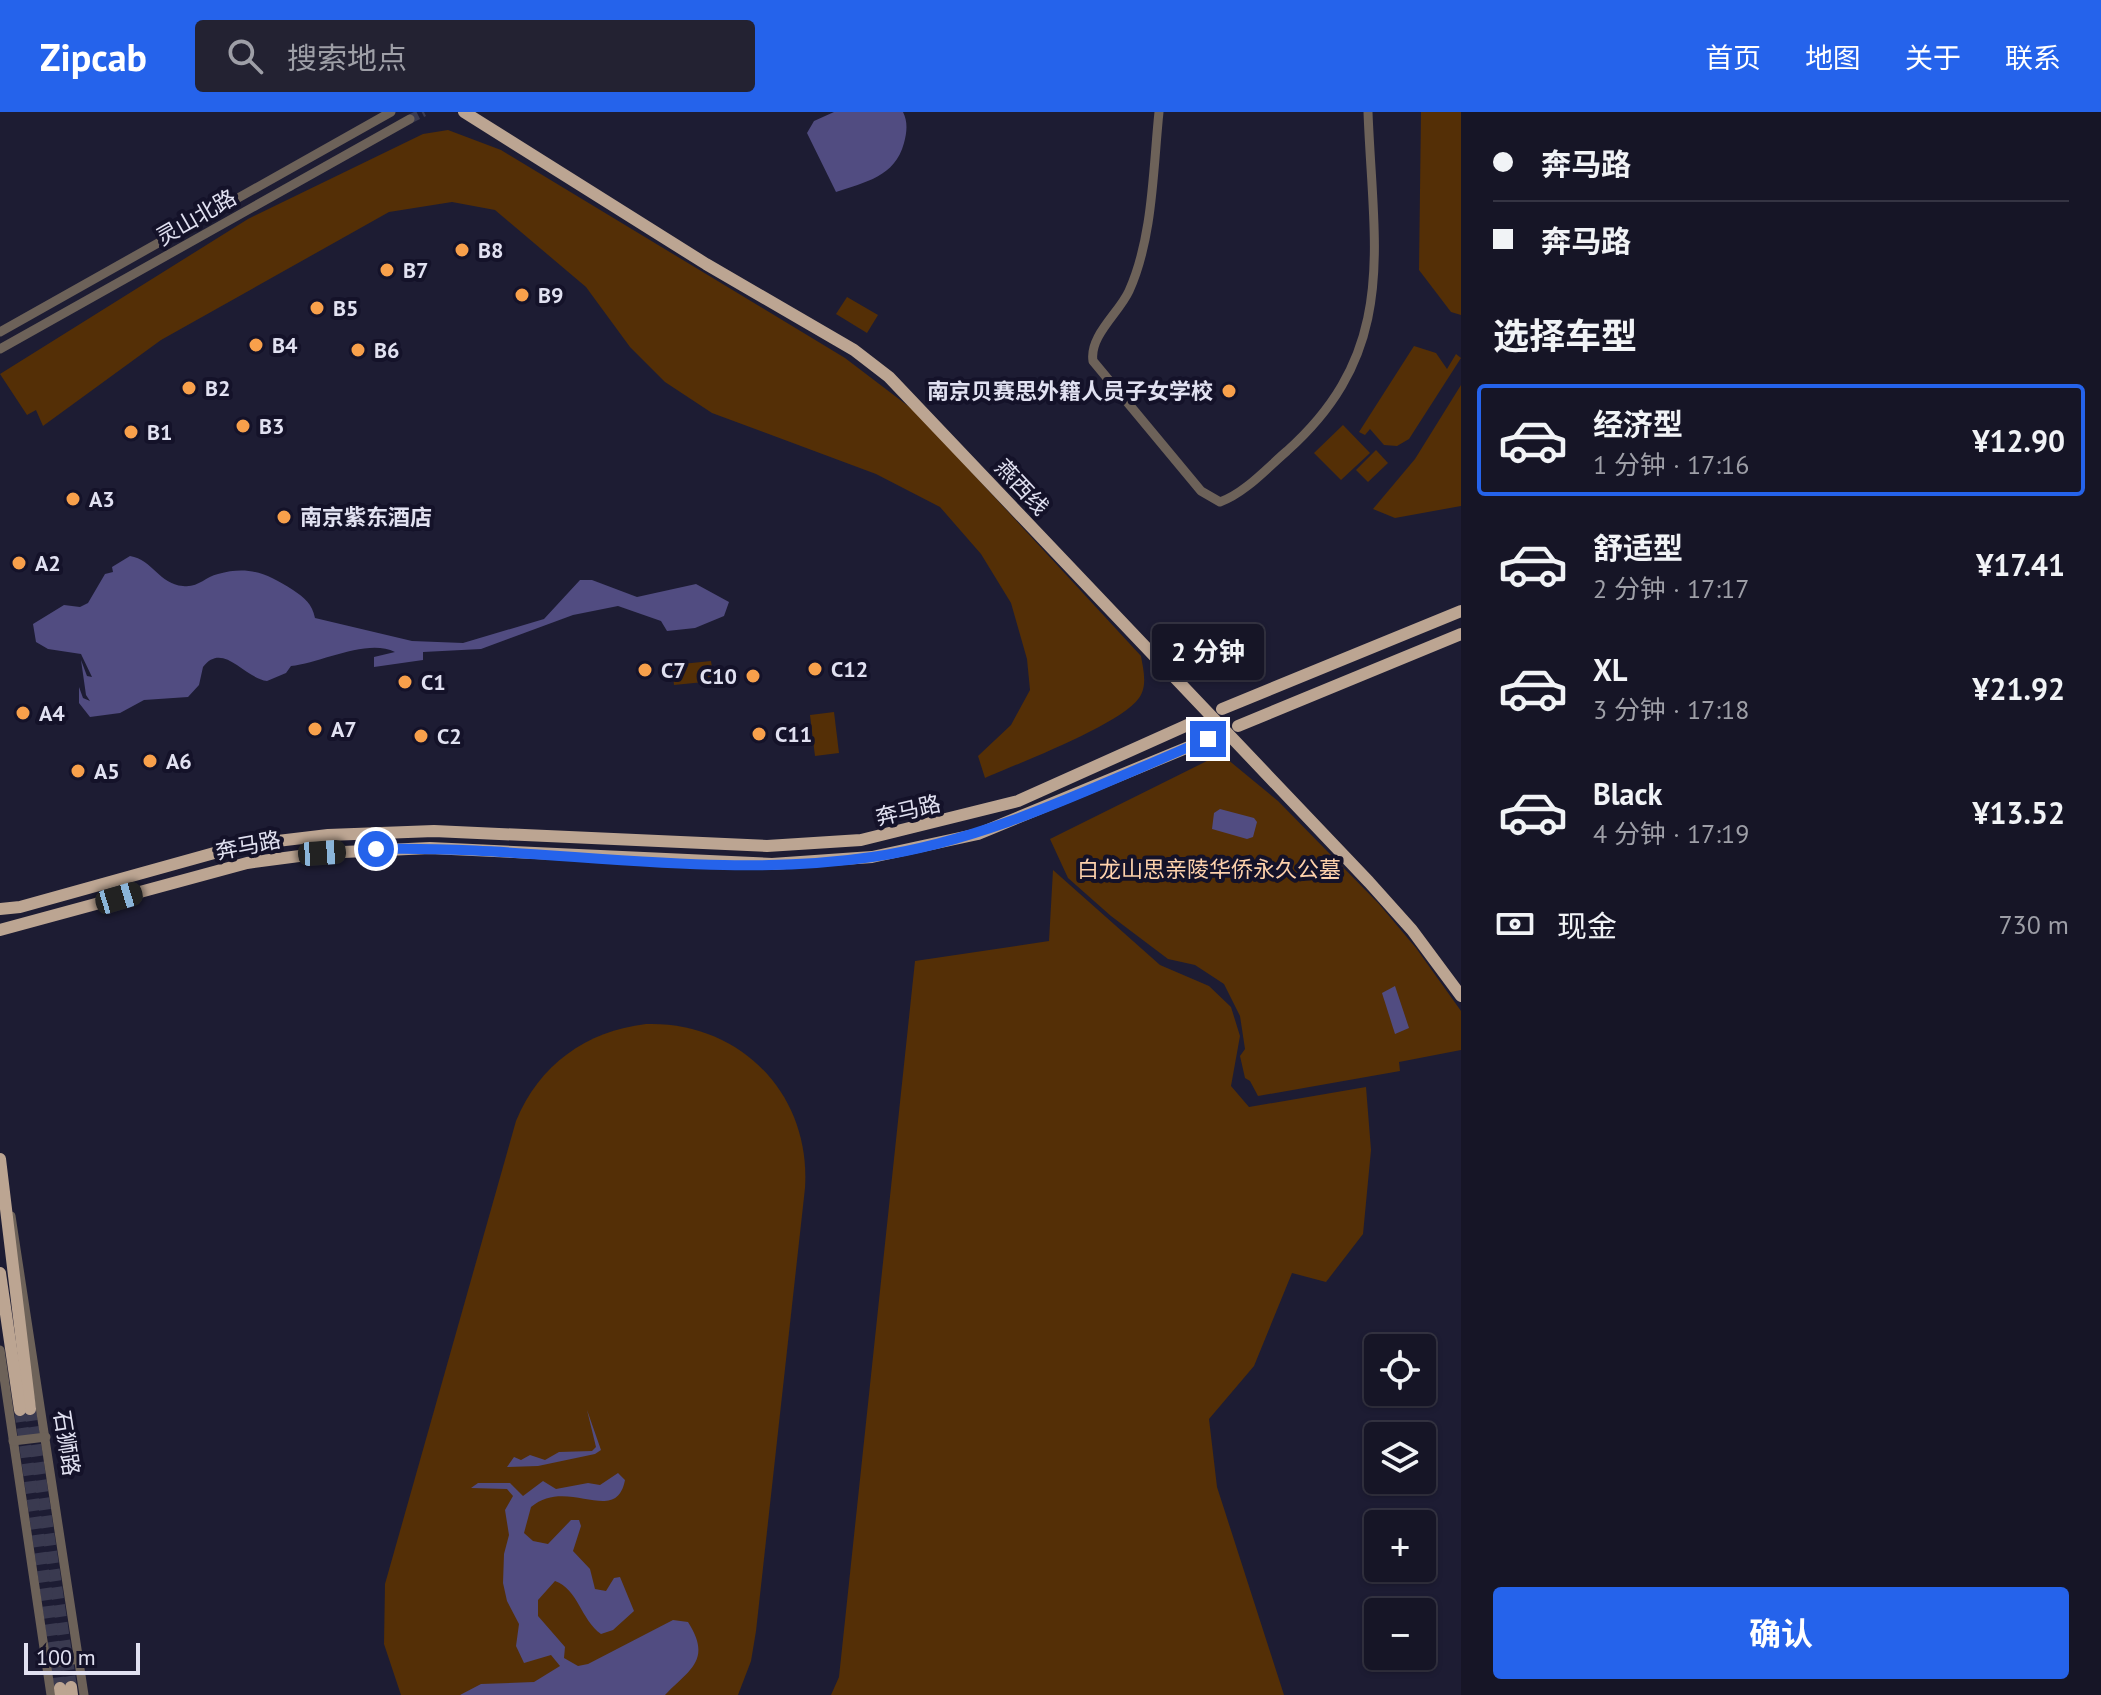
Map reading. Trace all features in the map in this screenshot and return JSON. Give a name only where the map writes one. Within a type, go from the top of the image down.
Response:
[{"type":"main road","name":"燕西线","points":[[464,112],[706,264],[854,350],[889,377],[1369,882],[1412,930],[1461,996]]},
{"type":"main road","points":[[1222,709],[1461,611]]},
{"type":"main road","points":[[1238,726],[1461,634]]},
{"type":"main road","name":"奔马路","points":[[0,909],[20,907],[243,845],[328,835],[434,831],[767,846],[861,840],[1018,801],[1192,723]]},
{"type":"main road","name":"奔马路","points":[[0,930],[247,863],[322,853],[430,848],[772,864],[872,857],[978,834],[1208,739]]},
{"type":"main road","name":"石狮路","points":[[0,1159],[25,1409],[0,1273]]},
{"type":"street","name":"灵山北路","points":[[0,332],[391,112]]},
{"type":"street","points":[[1159,112],[1138,269],[1118,312],[1095,342],[1092,352],[1097,370],[1201,491],[1220,502],[1241,490],[1313,426],[1345,383],[1358,358],[1369,327],[1376,262],[1368,112]]},
{"type":"street","name":"灵山北路","points":[[0,349],[410,119]]},
{"type":"street","name":"石狮路","points":[[5,1199],[14,1224],[84,1695]]},
{"type":"street","points":[[0,1350],[46,1664],[63,1692]]},
{"type":"street","points":[[13,1441],[46,1437]]},
{"type":"street","points":[[46,1664],[79,1659]]},
{"type":"green space","points":[[1421,112],[1461,112],[1461,315],[1451,312],[1419,270]]},
{"type":"green space","points":[[448,130],[501,150],[845,358],[916,412],[1141,656],[1144,683],[1139,698],[1112,720],[1091,731],[985,778],[978,756],[1011,725],[1030,690],[1027,659],[1011,603],[981,554],[940,507],[876,474],[712,413],[665,382],[630,347],[586,287],[495,210],[452,202],[389,212],[161,340],[43,426],[36,410],[27,415],[0,374],[248,219],[423,134]]},
{"type":"green space","points":[[847,297],[878,315],[867,333],[836,314]]},
{"type":"green space","points":[[1414,346],[1436,353],[1447,369],[1456,354],[1461,358],[1409,439],[1397,446],[1384,445],[1370,429],[1365,435],[1359,432]]},
{"type":"green space","points":[[1461,385],[1461,506],[1395,518],[1373,509],[1415,459]]},
{"type":"green space","points":[[1343,425],[1370,453],[1341,480],[1314,453]]},
{"type":"green space","points":[[1376,450],[1388,463],[1368,482],[1356,470]]},
{"type":"green space","points":[[711,661],[714,681],[674,685],[672,665]]},
{"type":"green space","points":[[834,712],[839,753],[815,756],[810,715]]},
{"type":"green space","name":"白龙山思亲陵华侨永久公墓","points":[[1221,754],[1278,801],[1379,904],[1416,948],[1461,1011],[1461,1050],[1399,1062],[1400,1071],[1258,1096],[1245,1078],[1240,1056],[1245,1049],[1240,1016],[1224,984],[1195,965],[1168,959],[1111,916],[1068,878],[1050,839]]},
{"type":"green space","points":[[1053,870],[1160,965],[1209,986],[1231,1007],[1240,1036],[1231,1086],[1249,1107],[1366,1087],[1371,1150],[1363,1234],[1326,1282],[1292,1273],[1254,1366],[1209,1419],[1217,1487],[1284,1695],[831,1695],[839,1677],[915,961],[1049,941]]},
{"type":"green space","points":[[646,1024],[680,1026],[711,1035],[739,1050],[763,1070],[782,1094],[796,1122],[804,1154],[805,1188],[751,1661],[738,1695],[401,1695],[384,1644],[385,1584],[516,1121],[538,1083],[567,1054],[604,1034]]},
{"type":"shaded area","points":[[834,112],[903,112],[906,120],[905,139],[894,164],[868,181],[836,192],[807,133],[814,121]]},
{"type":"shaded area","points":[[130,556],[145,562],[168,581],[183,586],[228,572],[256,572],[301,596],[310,605],[315,618],[412,641],[463,643],[544,619],[580,580],[592,580],[637,597],[696,584],[729,602],[724,616],[695,628],[667,631],[661,621],[618,606],[573,615],[481,649],[423,652],[423,660],[374,667],[374,657],[395,652],[384,648],[358,649],[291,666],[286,673],[267,681],[226,659],[218,658],[203,667],[199,685],[188,697],[144,700],[120,713],[90,717],[79,703],[79,687],[83,698],[90,701],[86,695],[81,660],[87,676],[92,677],[81,654],[48,649],[36,642],[33,624],[64,605],[80,607],[88,603],[105,574],[113,572],[112,567]]},
{"type":"shaded area","points":[[1220,809],[1254,818],[1257,822],[1253,837],[1247,839],[1212,829],[1214,813]]},
{"type":"shaded area","points":[[1395,986],[1409,1028],[1395,1034],[1382,993]]},
{"type":"shaded area","points":[[587,1410],[601,1450],[595,1454],[538,1466],[507,1467],[514,1457],[521,1460],[530,1455],[545,1460],[559,1452],[592,1451],[596,1447]]},
{"type":"shaded area","points":[[618,1473],[625,1480],[620,1493],[612,1500],[560,1496],[545,1499],[531,1507],[524,1533],[533,1541],[548,1544],[571,1520],[579,1520],[581,1526],[573,1551],[590,1569],[595,1589],[606,1591],[614,1578],[620,1577],[634,1611],[613,1630],[601,1634],[569,1591],[555,1581],[538,1600],[538,1616],[565,1647],[564,1658],[578,1666],[588,1664],[673,1620],[688,1622],[698,1646],[694,1664],[665,1695],[460,1695],[481,1684],[534,1682],[560,1666],[551,1655],[524,1663],[516,1646],[519,1624],[507,1601],[503,1583],[504,1554],[509,1535],[505,1510],[513,1496],[507,1489],[471,1488],[478,1483],[510,1483],[523,1496],[543,1481],[556,1489],[588,1483],[600,1485]]},
{"type":"tunnel","points":[[410,119],[424,112]]},
{"type":"tunnel","points":[[30,1409],[71,1687]]},
{"type":"tunnel","points":[[20,1410],[60,1688]]},
{"type":"place","name":"B8","points":[[462,250]]},
{"type":"place","name":"B7","points":[[387,270]]},
{"type":"place","name":"B9","points":[[522,295]]},
{"type":"place","name":"B5","points":[[317,308]]},
{"type":"place","name":"B4","points":[[256,345]]},
{"type":"place","name":"B6","points":[[358,350]]},
{"type":"place","name":"B2","points":[[189,388]]},
{"type":"place","name":"南京贝赛思外籍人员子女学校","points":[[1229,391]]},
{"type":"place","name":"B3","points":[[243,426]]},
{"type":"place","name":"B1","points":[[131,432]]},
{"type":"place","name":"A3","points":[[73,499]]},
{"type":"place","name":"南京紫东酒店","points":[[284,517]]},
{"type":"place","name":"A2","points":[[19,563]]},
{"type":"place","name":"C12","points":[[815,669]]},
{"type":"place","name":"C7","points":[[645,670]]},
{"type":"place","name":"C10","points":[[753,676]]},
{"type":"place","name":"C1","points":[[405,682]]},
{"type":"place","name":"A4","points":[[23,713]]},
{"type":"place","name":"A7","points":[[315,729]]},
{"type":"place","name":"C11","points":[[759,734]]},
{"type":"place","name":"C2","points":[[421,736]]},
{"type":"place","name":"A6","points":[[150,761]]},
{"type":"place","name":"A5","points":[[78,771]]},
{"type":"route","points":[[376,849],[430,848],[772,864],[872,857],[978,834],[1208,739]]}]
